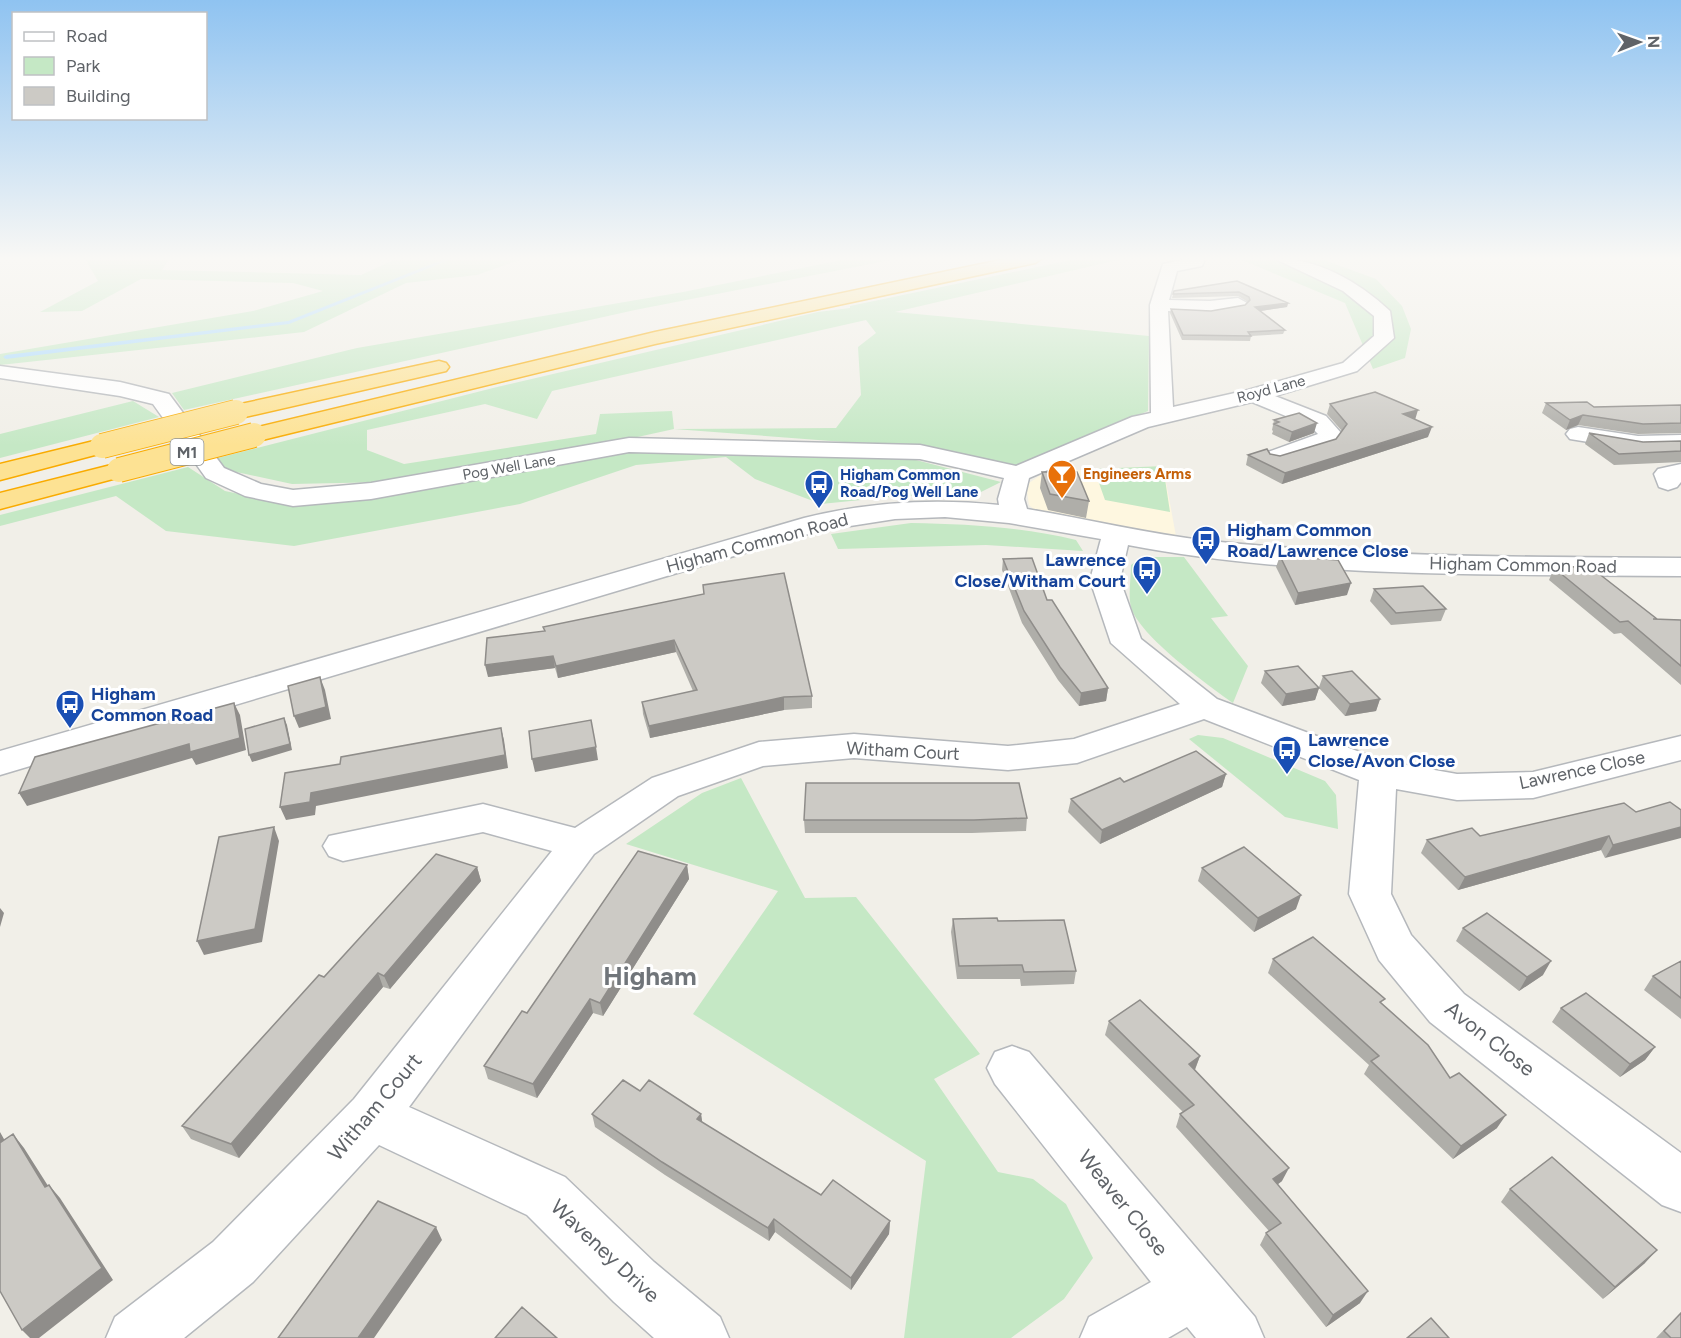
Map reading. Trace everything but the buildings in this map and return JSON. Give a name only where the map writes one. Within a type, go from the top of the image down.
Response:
[{"type":"highway","points":[[574,338],[653,320]]},
{"type":"highway","name":"M1","points":[[0,501],[254,435],[655,338],[738,320]]},
{"type":"highway","name":"M1","points":[[0,472],[236,412],[457,363]]},
{"type":"street","points":[[1159,320],[1162,415]]},
{"type":"street","name":"Royd Lane","points":[[1018,474],[1140,422],[1254,395],[1350,368],[1384,338],[1383,320]]},
{"type":"street","name":"Pog Well Lane","points":[[0,372],[120,389],[161,399],[215,473],[254,491],[293,498],[371,491],[629,445],[920,452],[1018,474]]},
{"type":"street","points":[[1254,395],[1318,421],[1330,434],[1324,442],[1277,457]]},
{"type":"street","points":[[1578,434],[1638,444],[1681,442]]},
{"type":"street","points":[[1015,516],[1011,499],[1018,474]]},
{"type":"street","name":"Higham Common Road","points":[[0,763],[814,524],[884,511],[945,509],[1015,516],[1208,549],[1447,565],[1681,567]]},
{"type":"street","name":"Lawrence Close","points":[[1116,535],[1105,580],[1127,644],[1205,707],[1378,773],[1457,787],[1533,784],[1681,748]]},
{"type":"street","name":"Witham Court","points":[[136,1338],[233,1262],[372,1116],[580,844],[665,787],[759,754],[854,746],[1008,758],[1077,751],[1205,707]]},
{"type":"street","name":"Avon Close","points":[[1378,773],[1370,894],[1395,947],[1447,1008],[1678,1176]]},
{"type":"street","points":[[343,846],[483,818],[580,844]]},
{"type":"street","name":"Weaver Close","points":[[1012,1068],[1234,1338]]},
{"type":"street","name":"Waveney Drive","points":[[372,1116],[546,1196],[634,1282],[699,1338]]},
{"type":"street","points":[[1110,1338],[1194,1290]]},
{"type":"shaded area","points":[[1163,466],[1176,536],[1041,516],[1029,505],[1026,485],[1045,472]]},
{"type":"green space","points":[[197,320],[328,320],[304,332],[0,365],[0,354]]},
{"type":"green space","points":[[517,320],[588,320],[184,410],[172,393],[357,348]]},
{"type":"green space","points":[[782,320],[864,320],[552,391],[537,419],[485,404],[367,430],[367,450],[404,464],[596,434],[600,414],[672,411],[674,429],[583,449],[388,482],[292,484],[227,470],[206,461],[493,388]]},
{"type":"green space","points":[[866,320],[984,320],[1149,336],[1148,411],[1011,468],[923,448],[674,429],[836,428],[861,395],[858,347],[876,333]]},
{"type":"green space","points":[[1352,320],[1408,320],[1411,329],[1405,358],[1373,369]]},
{"type":"green space","points":[[133,401],[159,417],[0,458],[0,434]]},
{"type":"green space","points":[[631,449],[916,460],[1001,482],[973,496],[901,496],[821,504],[755,479],[726,457],[636,465],[520,504],[294,546],[166,531],[116,496],[0,526],[0,515],[188,467],[225,491],[278,502]]},
{"type":"green space","points":[[1163,466],[1170,512],[1105,500],[1094,469]]},
{"type":"green space","points":[[911,523],[973,525],[1035,532],[1076,540],[1083,551],[986,545],[838,549],[831,534]]},
{"type":"green space","points":[[1142,557],[1184,557],[1228,616],[1211,618],[1248,666],[1233,703],[1160,645],[1137,619],[1130,603],[1131,565]]},
{"type":"green space","points":[[1198,735],[1223,738],[1325,781],[1336,795],[1338,829],[1285,817],[1189,739]]},
{"type":"green space","points":[[741,778],[805,898],[856,897],[980,1054],[934,1079],[998,1172],[1033,1179],[1066,1204],[1093,1258],[1064,1299],[1011,1338],[904,1338],[926,1161],[693,1014],[778,891],[626,844],[702,793]]},
{"type":"waterway","points":[[6,357],[293,320]]},
{"type":"place","name":"Engineers Arms","points":[[1062,500]]},
{"type":"place","name":"Higham Common Road/Pog Well Lane","points":[[819,510]]},
{"type":"place","name":"Higham Common Road/Lawrence Close","points":[[1206,566]]},
{"type":"place","name":"Lawrence Close/Witham Court","points":[[1147,596]]},
{"type":"place","name":"Higham Common Road","points":[[70,730]]},
{"type":"place","name":"Lawrence Close/Avon Close","points":[[1287,776]]},
{"type":"district","name":"Higham","points":[[650,976]]}]
